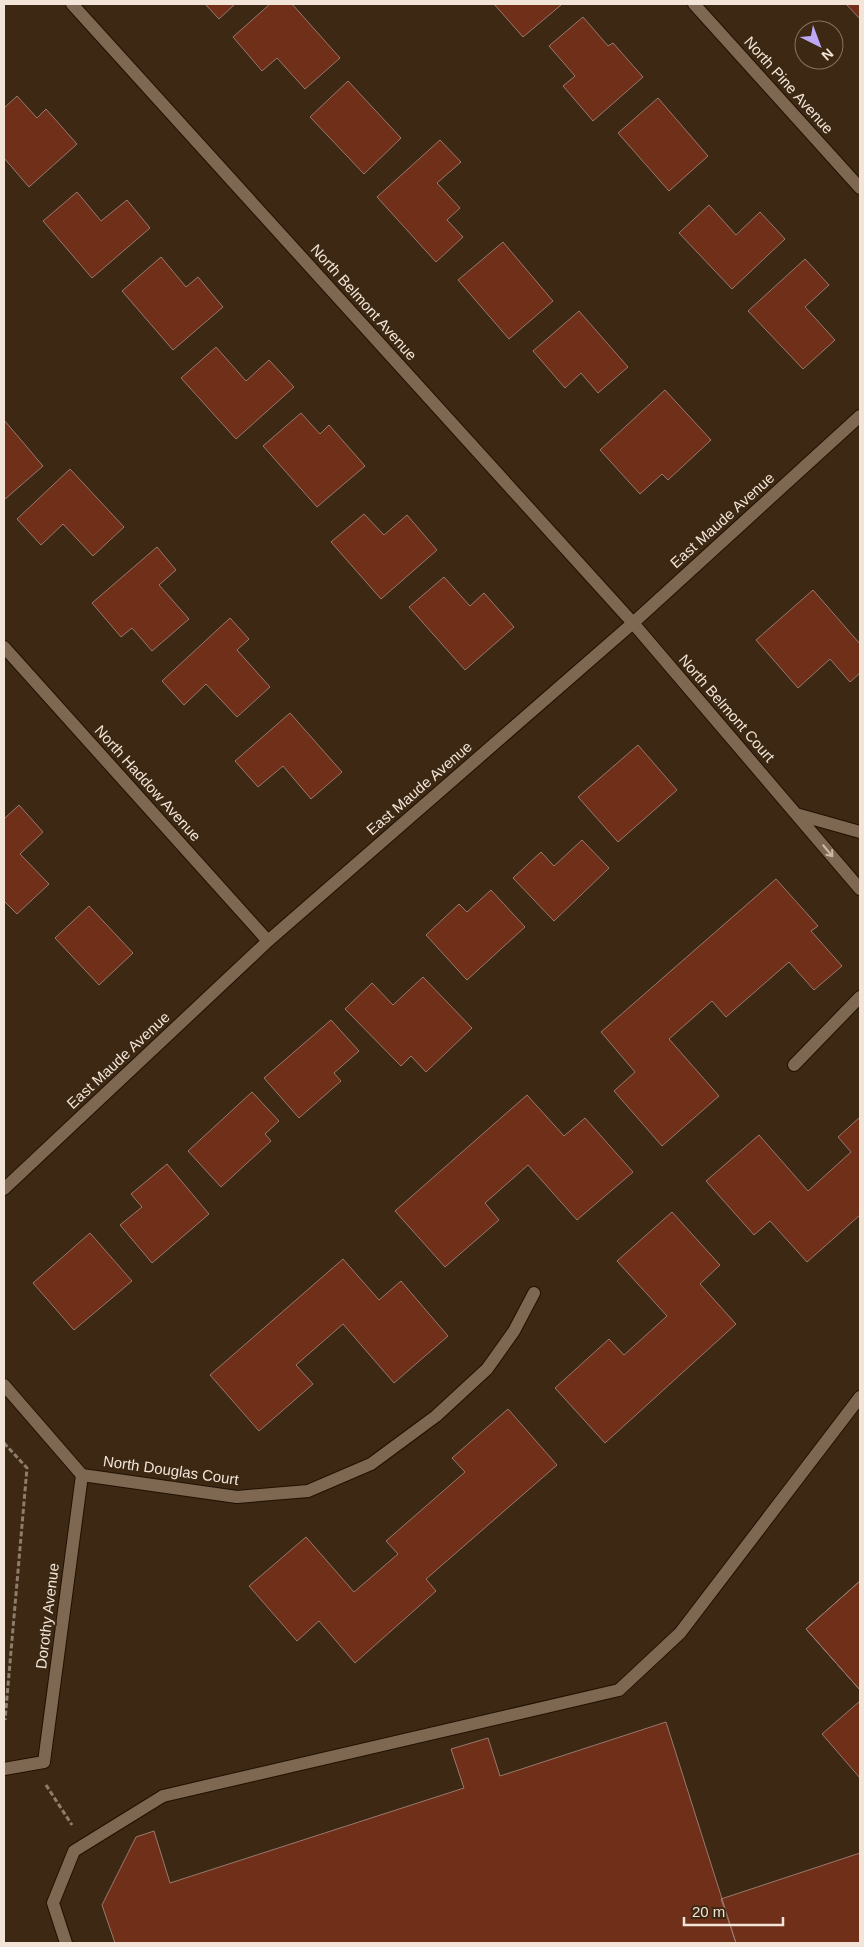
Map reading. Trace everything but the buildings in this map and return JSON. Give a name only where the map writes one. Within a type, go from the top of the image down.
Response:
[{"type":"street","name":"North Belmont Avenue","points":[[72,4],[632,623]]},
{"type":"street","name":"North Pine Avenue","points":[[694,4],[860,188]]},
{"type":"street","name":"East Maude Avenue","points":[[4,1189],[268,941],[632,623],[860,416]]},
{"type":"street","name":"North Belmont Court","points":[[632,623],[860,889]]},
{"type":"street","name":"North Haddow Avenue","points":[[4,647],[268,941]]},
{"type":"street","points":[[796,814],[860,832]]},
{"type":"street","points":[[794,1065],[860,997]]},
{"type":"street","name":"North Douglas Court","points":[[82,1475],[238,1497],[308,1491],[371,1464],[436,1416],[487,1369],[514,1331],[534,1293]]},
{"type":"street","points":[[4,1385],[82,1475]]},
{"type":"street","points":[[66,1943],[53,1903],[74,1851],[163,1796],[619,1690],[680,1633],[860,1397]]},
{"type":"street","name":"Dorothy Avenue","points":[[38,1763],[82,1475]]},
{"type":"street","points":[[4,1769],[38,1763]]},
{"type":"path","points":[[4,1443],[27,1468],[5,1720]]},
{"type":"path","points":[[38,1763],[85,1845]]}]
